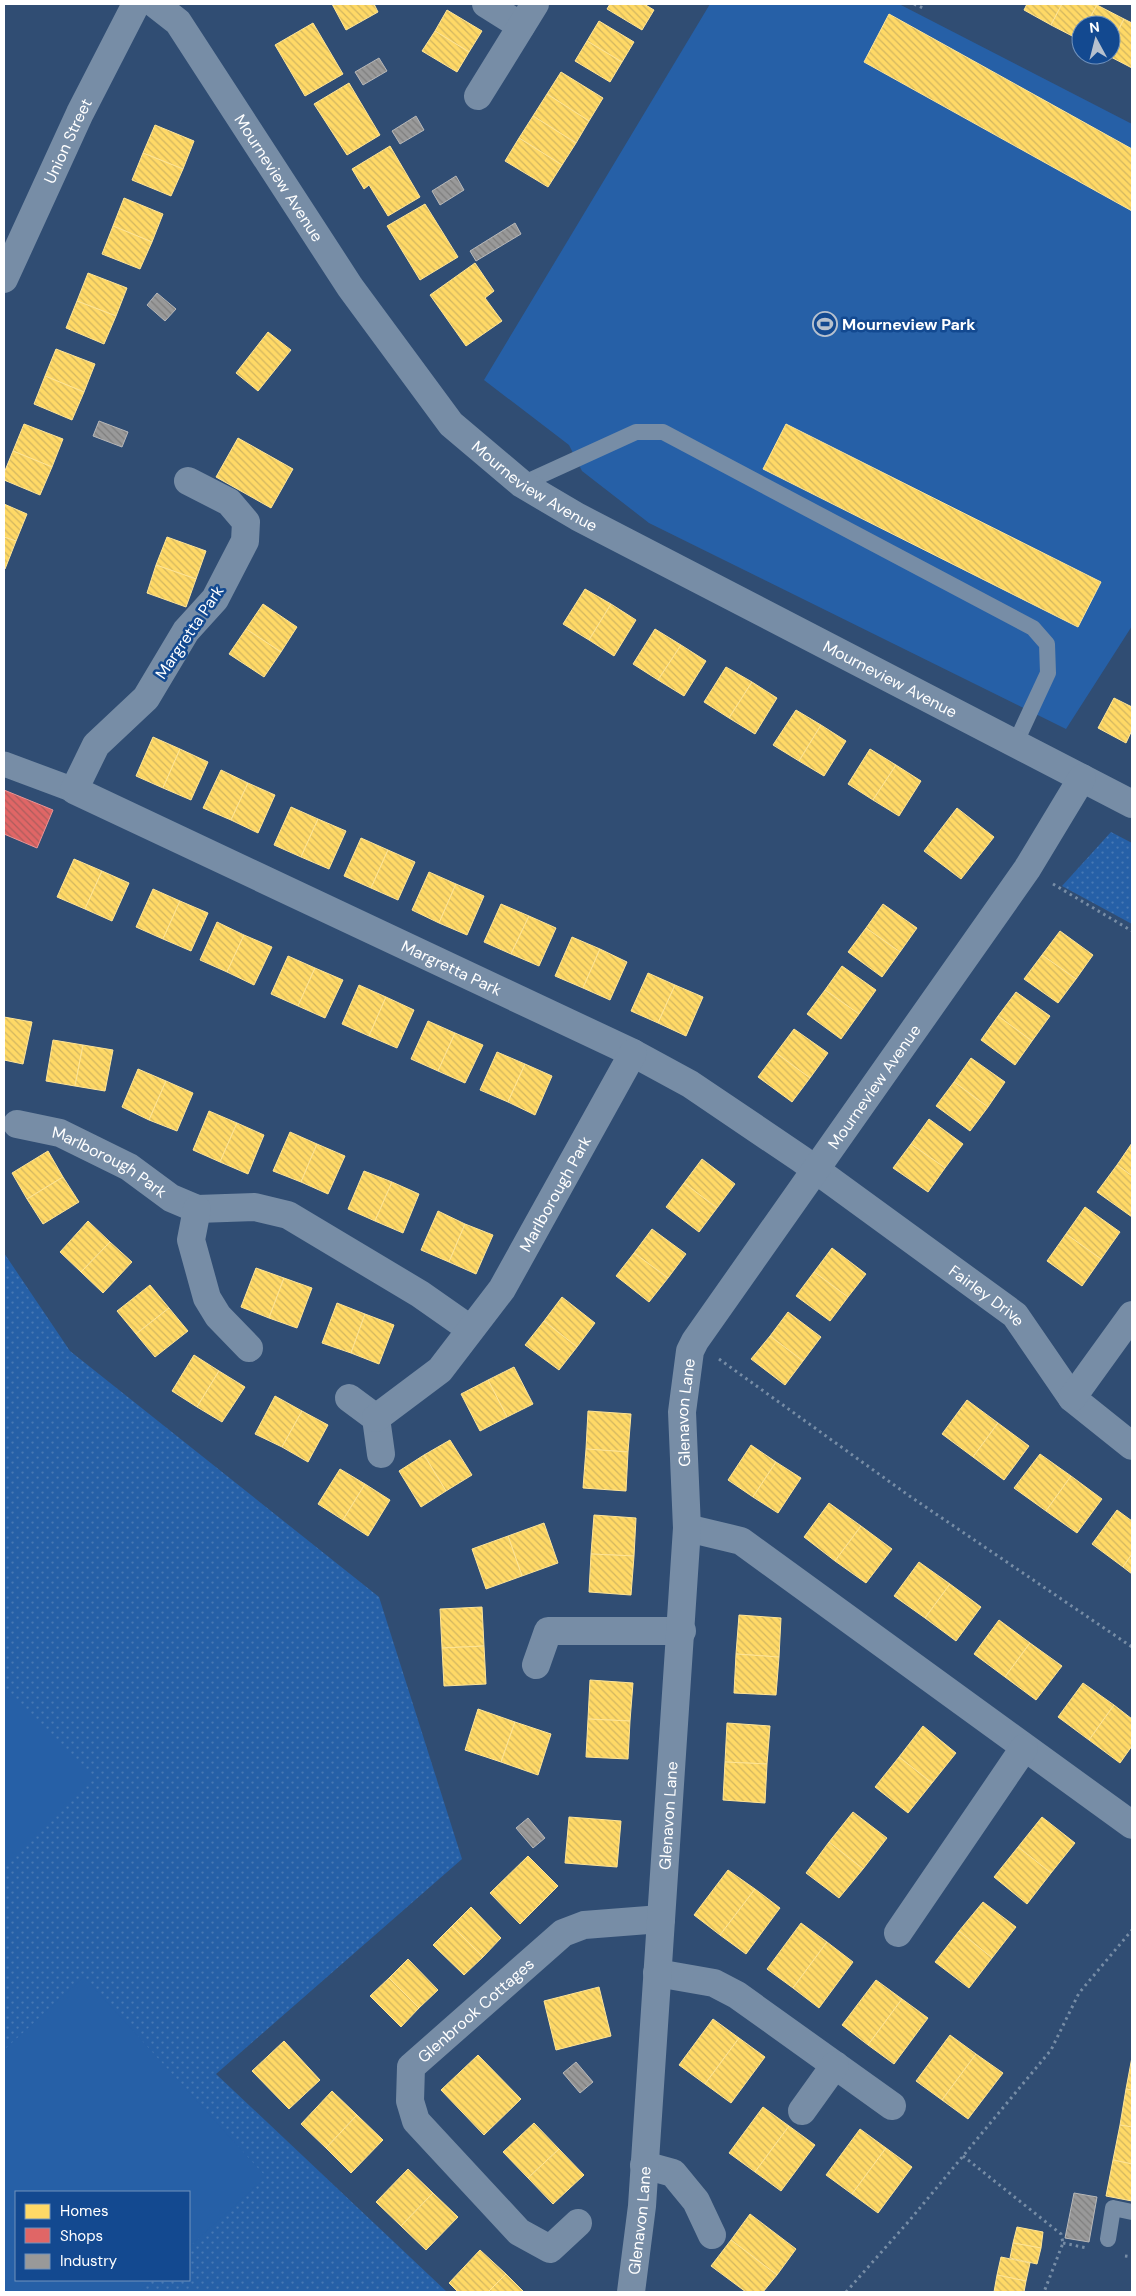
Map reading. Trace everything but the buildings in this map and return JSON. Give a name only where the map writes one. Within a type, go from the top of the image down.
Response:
[{"type":"street","name":"Union Street","points":[[4,279],[80,113],[136,4]]},
{"type":"street","name":"Mourneview Avenue","points":[[155,4],[178,22],[350,287],[451,424],[522,484],[578,517],[1016,742],[1132,804]]},
{"type":"street","points":[[478,96],[528,15],[486,4]]},
{"type":"street","name":"Margretta Park","points":[[74,790],[96,745],[146,698],[186,631],[214,599],[245,541],[246,522],[229,502],[188,481]]},
{"type":"street","name":"Margretta Park","points":[[4,764],[74,790],[633,1053],[690,1084],[816,1170]]},
{"type":"street","name":"Mourneview Avenue","points":[[695,1341],[1028,870],[1082,778]]},
{"type":"street","name":"Marlborough Park","points":[[376,1418],[440,1370],[502,1289],[633,1053]]},
{"type":"street","name":"Marlborough Park","points":[[17,1124],[60,1133],[129,1167],[171,1198],[198,1209],[255,1207],[288,1215],[420,1294],[470,1329]]},
{"type":"street","name":"Fairley Drive","points":[[816,1170],[1015,1315],[1072,1398],[1132,1446]]},
{"type":"street","points":[[198,1209],[191,1240],[207,1298],[218,1316],[249,1348]]},
{"type":"street","points":[[1072,1398],[1132,1315]]},
{"type":"street","name":"Glenavon Lane","points":[[632,2292],[644,2165],[682,1631],[687,1528],[682,1412],[690,1351],[695,1341]]},
{"type":"street","points":[[349,1398],[376,1418],[381,1454]]},
{"type":"street","points":[[687,1528],[741,1541],[1132,1825]]},
{"type":"street","points":[[536,1665],[548,1632],[682,1631]]},
{"type":"street","points":[[898,1933],[1024,1748]]},
{"type":"street","name":"Glenbrook Cottages","points":[[578,2223],[550,2248],[519,2232],[416,2121],[410,2101],[412,2067],[563,1934],[584,1925],[661,1919]]},
{"type":"street","points":[[657,1973],[714,1983],[737,1995],[892,2106]]},
{"type":"street","points":[[802,2111],[835,2065]]},
{"type":"street","points":[[644,2165],[674,2173],[696,2201],[712,2235]]},
{"type":"lane","points":[[522,484],[636,432],[664,432],[1033,628],[1047,644],[1048,673],[1016,742]]},
{"type":"lane","points":[[1108,2238],[1114,2208],[1132,2212]]},
{"type":"path","points":[[914,4],[923,8]]},
{"type":"path","points":[[1028,870],[1132,931]]},
{"type":"path","points":[[695,1341],[908,1495],[1132,1648]]},
{"type":"path","points":[[846,2292],[1051,2050],[1080,1993],[1132,1930]]},
{"type":"path","points":[[963,2156],[1061,2234],[1063,2243],[1044,2292]]},
{"type":"shaded area","name":"Mourneview Park","points":[[710,4],[899,4],[1132,124],[1132,626],[1066,729],[649,523],[582,471],[569,445],[484,380]]},
{"type":"shaded area","points":[[1111,832],[1132,843],[1132,924],[1062,886]]},
{"type":"shaded area","points":[[4,1253],[70,1351],[379,1597],[462,1859],[216,2074],[447,2292],[4,2292]]},
{"type":"shaded area","points":[[4,1692],[92,1776],[4,1867]]},
{"type":"shaded area","points":[[84,1977],[266,2177],[190,2246],[190,2191],[15,2191],[15,2281],[151,2281],[139,2292],[4,2292],[4,2050]]},
{"type":"place","name":"Mourneview Park","points":[[825,324]]}]
